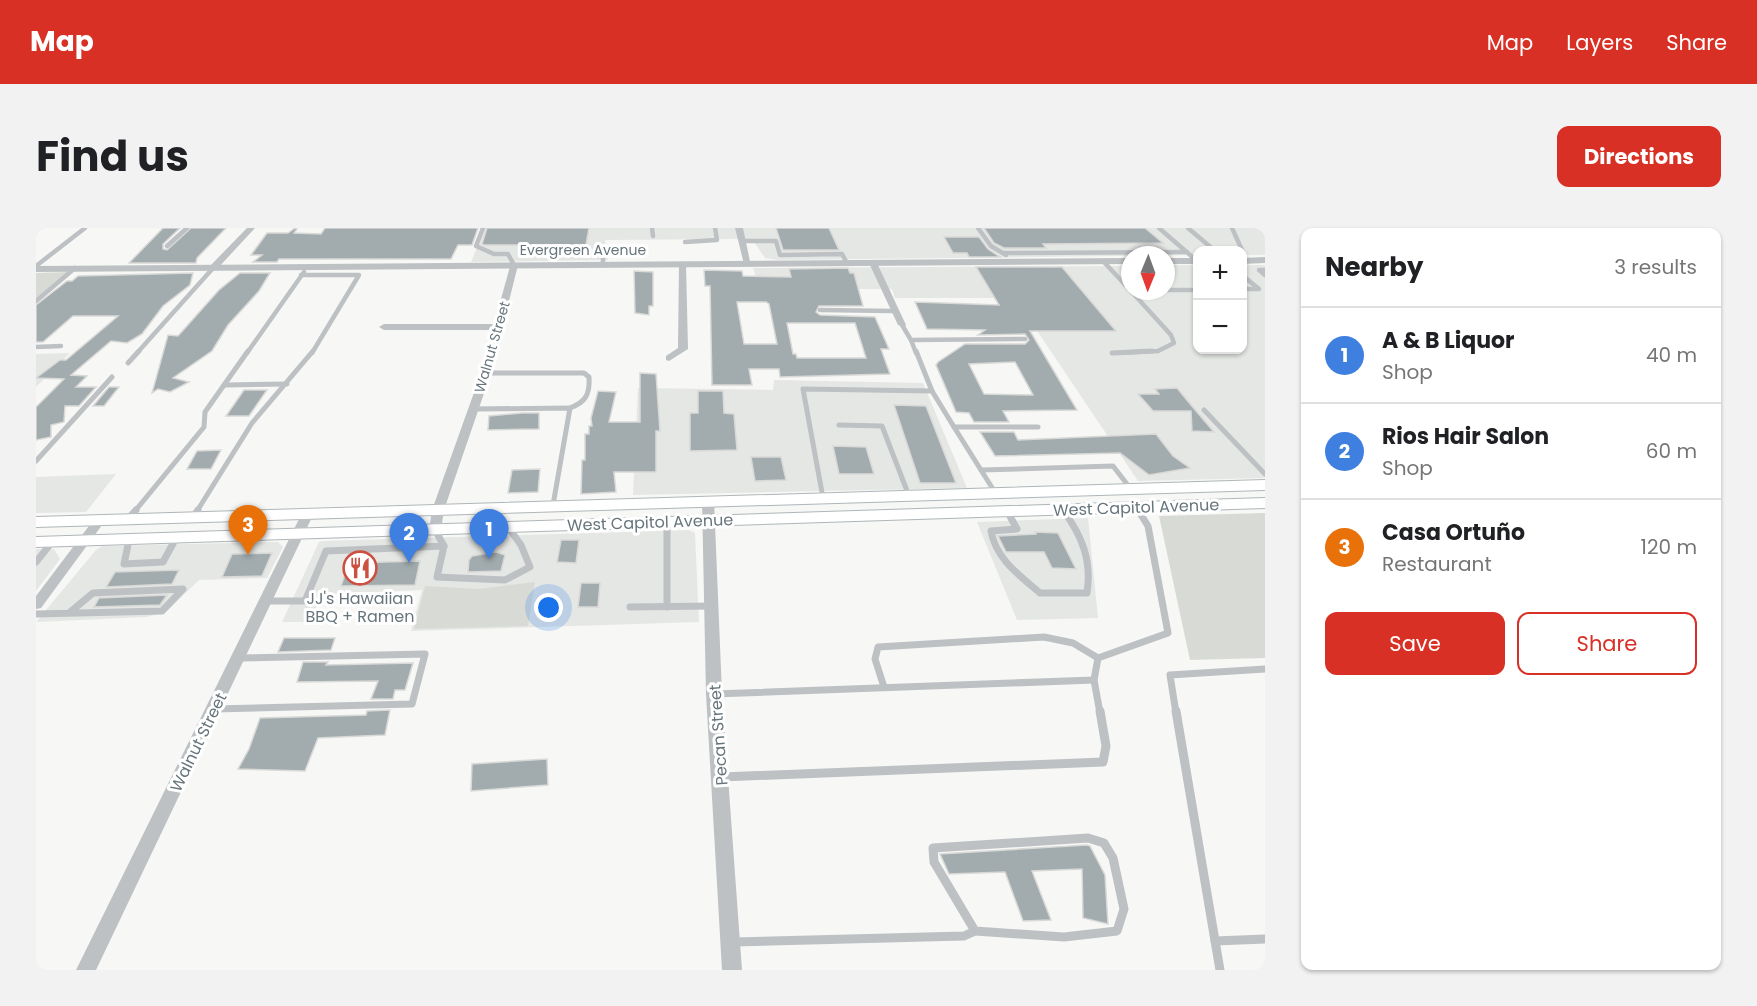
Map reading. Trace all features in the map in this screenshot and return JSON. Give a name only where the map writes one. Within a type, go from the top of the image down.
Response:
[{"type":"main road","name":"West Capitol Avenue","points":[[36,522],[1265,484]]},
{"type":"main road","points":[[1007,511],[1017,504],[1059,501],[1083,490]]},
{"type":"main road","points":[[868,516],[877,509],[891,507],[964,505],[985,500],[996,494]]},
{"type":"main road","name":"West Capitol Avenue","points":[[44,542],[299,536],[439,538],[508,526],[1265,503]]},
{"type":"street","points":[[214,267],[251,228]]},
{"type":"street","points":[[739,228],[748,264]]},
{"type":"street","name":"Evergreen Avenue","points":[[36,267],[214,267],[362,271],[603,260],[682,264],[1121,261]]},
{"type":"street","points":[[1175,261],[1193,261]]},
{"type":"street","points":[[873,263],[902,325]]},
{"type":"street","points":[[669,357],[683,350],[682,264]]},
{"type":"street","name":"Walnut Street","points":[[439,538],[438,510],[486,373],[514,265]]},
{"type":"street","points":[[384,327],[498,327]]},
{"type":"street","name":"Pecan Street","points":[[708,500],[714,694],[732,970]]},
{"type":"street","name":"Walnut Street","points":[[86,970],[299,536],[308,513]]},
{"type":"street","points":[[36,605],[99,521]]},
{"type":"lane","points":[[36,267],[86,228]]},
{"type":"lane","points":[[167,246],[187,228]]},
{"type":"lane","points":[[483,228],[476,246],[494,254],[508,254],[514,265]]},
{"type":"lane","points":[[652,228],[653,236]]},
{"type":"lane","points":[[685,242],[717,240],[715,228]]},
{"type":"lane","points":[[978,228],[991,246],[1018,262]]},
{"type":"lane","points":[[1159,228],[1193,257]]},
{"type":"lane","points":[[1188,228],[1209,246]]},
{"type":"lane","points":[[1232,228],[1240,246]]},
{"type":"lane","points":[[742,241],[776,241],[780,255],[842,254],[847,263]]},
{"type":"lane","points":[[1003,253],[1187,252]]},
{"type":"lane","points":[[1103,261],[1121,281]]},
{"type":"lane","points":[[128,363],[214,267]]},
{"type":"lane","points":[[36,301],[75,268]]},
{"type":"lane","points":[[1265,270],[1259,270],[1265,275]]},
{"type":"lane","points":[[128,519],[204,427],[205,412],[304,271]]},
{"type":"lane","points":[[193,517],[252,423],[310,356],[362,271]]},
{"type":"lane","points":[[1247,279],[1259,289],[1247,289]]},
{"type":"lane","points":[[1175,290],[1193,290]]},
{"type":"lane","points":[[1112,352],[1158,351],[1174,343],[1171,335],[1138,300]]},
{"type":"lane","points":[[820,310],[894,311]]},
{"type":"lane","points":[[902,325],[911,340],[932,391],[996,494]]},
{"type":"lane","points":[[911,340],[1025,339]]},
{"type":"lane","points":[[36,347],[61,346]]},
{"type":"lane","points":[[474,409],[570,408],[584,403],[590,393],[590,377],[584,373],[486,373]]},
{"type":"lane","points":[[36,461],[112,377]]},
{"type":"lane","points":[[224,385],[287,384]]},
{"type":"lane","points":[[823,498],[803,389],[932,391]]},
{"type":"lane","points":[[553,505],[570,408]]},
{"type":"lane","points":[[1204,410],[1265,474]]},
{"type":"lane","points":[[839,425],[882,426],[909,496]]},
{"type":"lane","points":[[954,427],[1038,427]]},
{"type":"lane","points":[[981,470],[1113,466],[1130,488]]},
{"type":"lane","points":[[1098,658],[1168,633],[1148,526],[1136,507]]},
{"type":"lane","points":[[1007,511],[1017,529],[991,531],[991,537],[1005,562],[1040,593],[1087,593],[1090,581],[1088,559],[1082,538],[1063,509]]},
{"type":"lane","points":[[667,522],[667,606]]},
{"type":"lane","points":[[267,600],[305,601],[326,551],[439,538],[437,577],[505,580],[530,567],[521,545],[508,526]]},
{"type":"lane","points":[[129,540],[124,564],[163,562],[176,538]]},
{"type":"lane","points":[[36,562],[44,542]]},
{"type":"lane","points":[[36,615],[69,613],[98,615],[162,611],[183,589],[93,593],[69,613]]},
{"type":"lane","points":[[630,607],[712,606]]},
{"type":"lane","points":[[884,687],[875,659],[878,647],[1044,637],[1073,643],[1098,658]]},
{"type":"lane","points":[[214,709],[412,704],[425,654],[239,658]]},
{"type":"lane","points":[[721,777],[1103,762],[1106,746],[1094,680],[1098,658]]},
{"type":"lane","points":[[1220,970],[1170,675],[1265,669]]},
{"type":"lane","points":[[714,694],[1094,680]]},
{"type":"lane","points":[[730,942],[964,936],[975,931],[1018,937],[1089,938],[1117,931],[1124,909],[1113,858],[1104,843],[1088,838],[933,848],[934,862],[975,931]]},
{"type":"lane","points":[[1215,941],[1265,939]]},
{"type":"shaded area","points":[[485,228],[1265,228],[1265,255],[1247,255],[1247,246],[1193,246],[1193,255],[1175,255],[1175,246],[1121,246],[1121,256],[778,260],[765,258],[752,239],[605,240],[608,260],[471,262]]},
{"type":"shaded area","points":[[1175,265],[1193,265],[1193,354],[1247,354],[1247,265],[1265,265],[1265,478],[1138,481],[1015,298],[895,298],[892,289],[760,289],[753,268],[1121,266],[1121,300],[1175,300]]},
{"type":"shaded area","points":[[67,272],[36,298],[36,273]]},
{"type":"shaded area","points":[[70,353],[36,387],[36,354]]},
{"type":"shaded area","points":[[774,380],[923,383],[967,488],[633,495],[638,388],[773,390]]},
{"type":"shaded area","points":[[116,474],[86,512],[36,513],[36,477]]},
{"type":"shaded area","points":[[1265,513],[1265,658],[1190,660],[1159,516]]},
{"type":"shaded area","points":[[1088,518],[1098,618],[1017,620],[977,522]]},
{"type":"shaded area","points":[[689,530],[695,533],[699,622],[411,631],[422,590],[322,594],[310,622],[282,622],[319,542],[323,541]]},
{"type":"shaded area","points":[[278,542],[283,547],[267,578],[199,580],[166,612],[147,617],[36,622],[96,550],[102,546]]},
{"type":"shaded area","points":[[36,549],[54,549],[60,559],[36,591]]},
{"type":"shaded area","points":[[535,582],[528,626],[414,629],[425,586],[478,589]]},
{"type":"building","points":[[163,228],[180,228],[163,244],[163,249],[167,250],[191,228],[226,228],[197,258],[196,263],[129,263]]},
{"type":"building","points":[[325,228],[478,228],[472,245],[458,245],[451,259],[279,259],[277,262],[253,262],[262,255],[251,255],[267,233],[288,233],[297,229],[294,233],[321,234]]},
{"type":"building","points":[[487,228],[589,228],[586,245],[484,245],[482,244]]},
{"type":"building","points":[[776,228],[829,228],[839,250],[783,250]]},
{"type":"building","points":[[984,228],[1145,228],[1163,243],[1043,244],[1046,248],[1004,248],[994,243]]},
{"type":"building","points":[[944,237],[979,237],[988,249],[1000,257],[969,257],[967,253],[953,253]]},
{"type":"building","points":[[976,267],[1062,267],[1116,331],[1030,331],[1077,410],[1003,411],[1009,422],[974,422],[969,413],[956,412],[936,365],[938,362],[965,344],[1025,344],[1029,340],[1025,334],[978,335],[985,330],[927,329],[915,302],[999,305]],"holes":[[[1015,362],[1033,395],[984,394],[969,364]]]},
{"type":"building","points":[[848,268],[850,273],[854,273],[863,306],[819,306],[816,312],[820,315],[875,317],[889,349],[881,349],[890,374],[780,377],[779,369],[749,369],[752,385],[712,385],[710,286],[705,286],[704,270],[742,271],[743,276],[791,277],[789,269]],"holes":[[[737,302],[766,302],[769,304],[777,344],[744,344]],[[787,323],[855,323],[866,358],[797,358],[796,354],[793,354]]]},
{"type":"building","points":[[634,271],[653,272],[653,306],[649,306],[649,315],[635,313]]},
{"type":"building","points":[[193,273],[190,285],[163,306],[142,334],[127,343],[111,341],[71,375],[87,376],[76,387],[96,387],[79,406],[65,406],[64,422],[51,425],[51,437],[36,440],[36,407],[64,379],[36,378],[60,360],[66,360],[118,316],[73,316],[43,342],[36,342],[36,305],[67,281],[72,281],[78,276]]},
{"type":"building","points":[[240,273],[270,273],[259,291],[228,325],[212,351],[173,378],[189,382],[170,392],[158,389],[152,393],[168,335],[178,336],[219,290]]},
{"type":"building","points":[[640,373],[656,374],[660,431],[656,431],[656,472],[614,472],[616,492],[581,494],[585,434],[589,434],[589,426],[592,426],[591,418],[598,391],[616,392],[609,422],[640,422]]},
{"type":"building","points":[[109,387],[119,387],[104,406],[93,406]]},
{"type":"building","points":[[1177,388],[1214,432],[1192,431],[1191,411],[1153,411],[1138,394],[1159,394],[1155,389]]},
{"type":"building","points":[[244,390],[267,390],[249,416],[226,416]]},
{"type":"building","points":[[698,391],[723,391],[724,413],[734,414],[737,450],[690,451],[690,413],[698,413]]},
{"type":"building","points":[[894,405],[926,406],[956,483],[920,483]]},
{"type":"building","points":[[539,413],[539,429],[488,430],[489,416]]},
{"type":"building","points":[[980,432],[1014,432],[1018,440],[1156,434],[1173,456],[1190,468],[1149,475],[1120,453],[995,456]]},
{"type":"building","points":[[833,446],[866,447],[874,474],[839,474]]},
{"type":"building","points":[[221,450],[211,469],[187,469],[197,451]]},
{"type":"building","points":[[751,457],[781,457],[786,480],[755,481]]},
{"type":"building","points":[[540,469],[538,492],[508,493],[512,470]]},
{"type":"building","points":[[1035,532],[1058,533],[1076,569],[1052,568],[1044,552],[1006,552],[998,536],[1036,534]]},
{"type":"building","points":[[561,540],[579,540],[576,563],[557,562]]},
{"type":"building","points":[[496,552],[505,555],[501,571],[468,572],[469,560],[472,556]]},
{"type":"building","points":[[272,553],[262,576],[222,577],[232,554]]},
{"type":"building","points":[[420,561],[415,585],[341,586],[349,563]]},
{"type":"building","points":[[179,570],[172,584],[106,587],[115,572]]},
{"type":"building","points":[[581,583],[600,583],[598,607],[578,607]]},
{"type":"building","points":[[167,595],[160,605],[94,607],[99,598]]},
{"type":"building","points":[[284,638],[335,638],[331,650],[278,652]]},
{"type":"building","points":[[303,662],[328,662],[326,665],[413,663],[405,690],[395,690],[393,699],[371,699],[378,681],[297,682]]},
{"type":"building","points":[[390,710],[385,735],[318,738],[305,771],[238,769],[249,749],[260,718],[366,715],[367,711]]},
{"type":"building","points":[[547,759],[548,785],[471,791],[472,764]]},
{"type":"building","points":[[1090,846],[1105,875],[1108,924],[1083,918],[1082,869],[1032,871],[1051,920],[1023,921],[1005,872],[949,874],[940,854]]},
{"type":"place","name":"Casa Ortuño","points":[[248,555]]},
{"type":"place","name":"A & B Liquor","points":[[489,559]]},
{"type":"place","name":"Rios Hair Salon","points":[[409,563]]},
{"type":"place","name":"JJ's Hawaiian BBQ + Ramen","points":[[360,568]]}]
